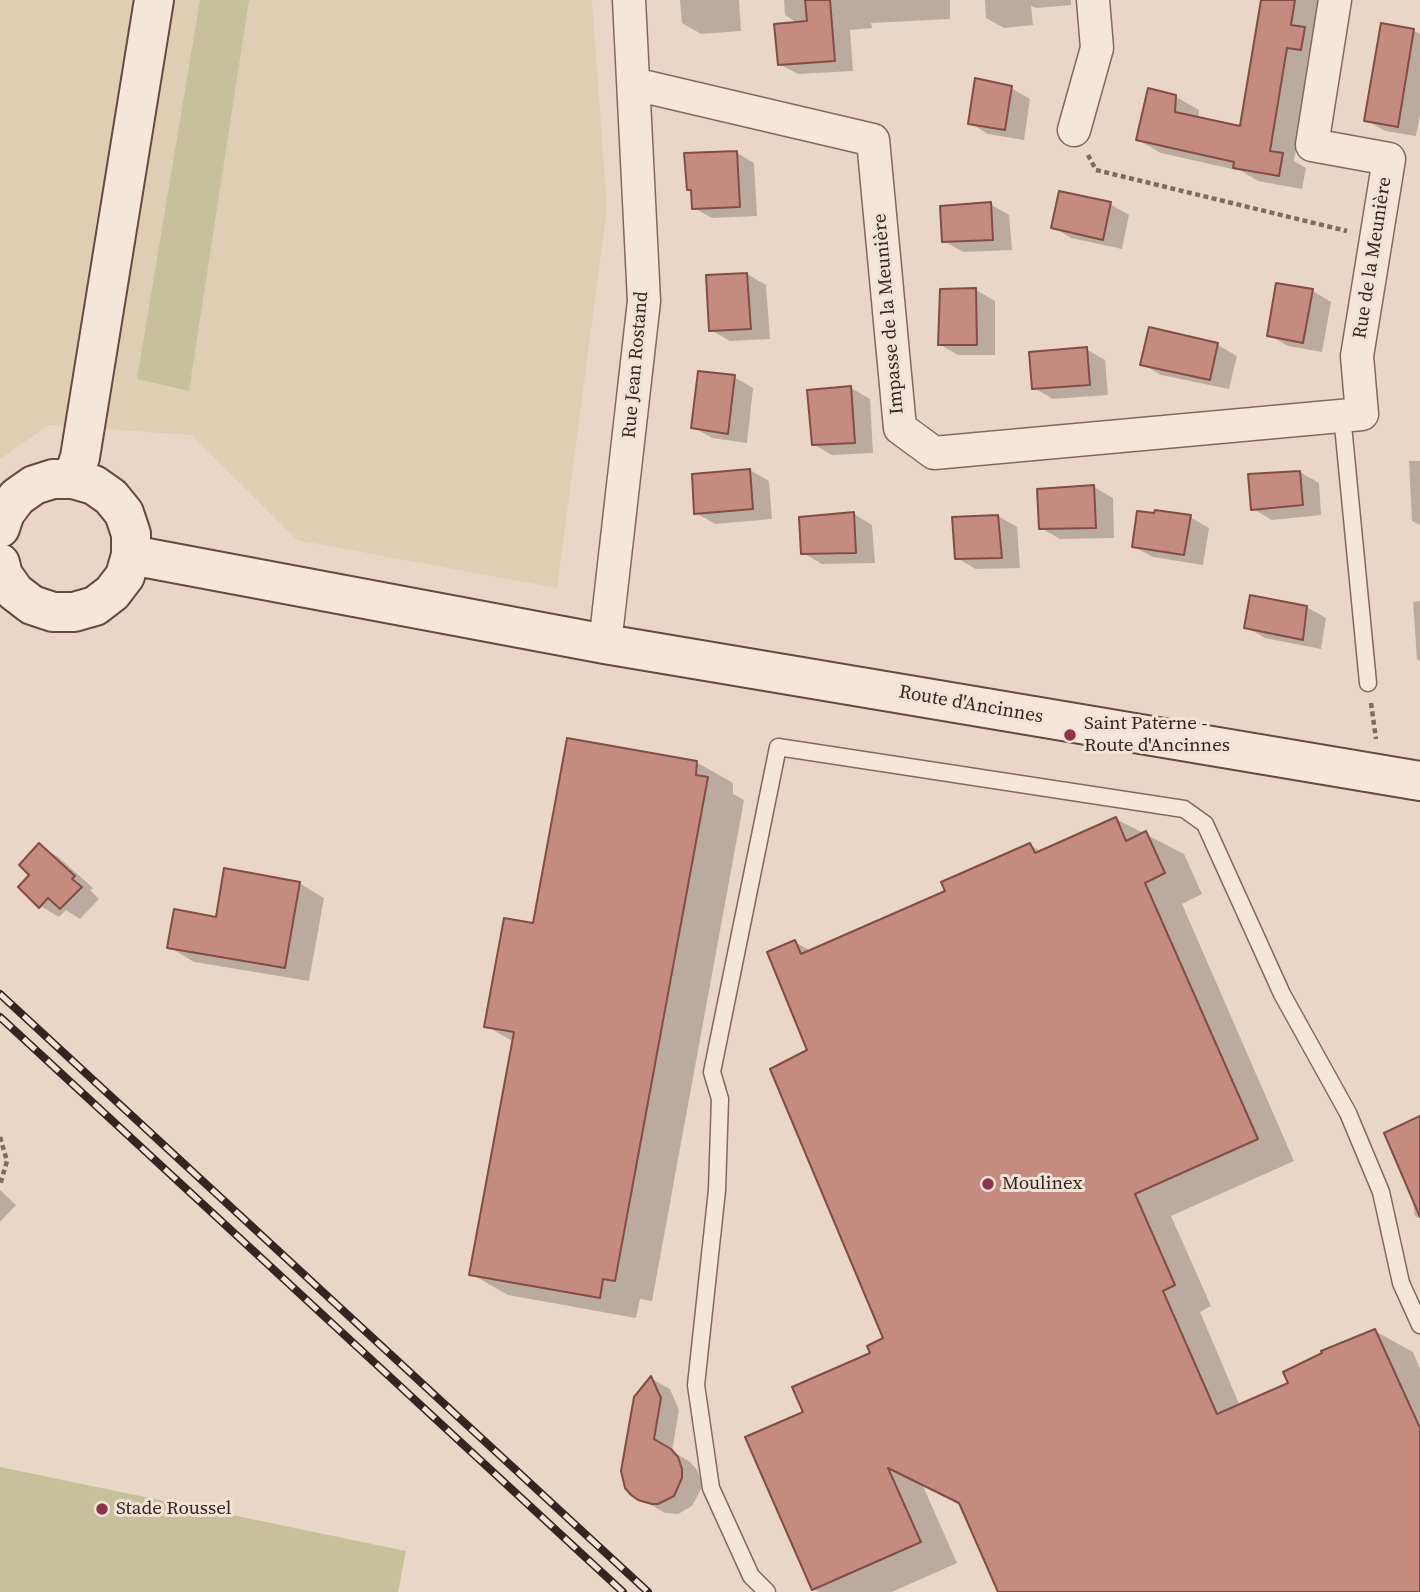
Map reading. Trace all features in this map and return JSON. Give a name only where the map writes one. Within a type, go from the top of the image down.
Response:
[{"type":"main road","points":[[73,479],[80,457],[154,0]]},
{"type":"main road","points":[[0,528],[5,513],[17,497],[34,485],[53,479],[73,479],[94,485],[111,497],[124,513],[131,534],[131,555],[125,576],[112,593],[95,606],[74,612],[53,612],[32,605],[15,592],[3,575],[0,563]]},
{"type":"main road","name":"Route d'Ancinnes","points":[[131,555],[605,644],[1420,782]]},
{"type":"street","name":"Rue Jean Rostand","points":[[605,644],[644,301],[629,0]]},
{"type":"street","points":[[1074,130],[1097,48],[1093,0]]},
{"type":"street","name":"Rue de la Meunière","points":[[1335,0],[1312,145],[1388,159],[1357,356],[1352,415]]},
{"type":"street","name":"Impasse de la Meunière","points":[[634,84],[873,140],[900,428],[934,453],[1352,415]]},
{"type":"lane","points":[[1352,415],[1368,683]]},
{"type":"lane","points":[[767,1592],[751,1576],[711,1488],[696,1385],[717,1190],[720,1099],[712,1072],[778,747],[1184,809],[1205,824],[1282,994],[1353,1124],[1381,1192],[1401,1283],[1420,1325]]},
{"type":"path","points":[[1074,130],[1096,170],[1376,237]]},
{"type":"path","points":[[1368,683],[1381,775]]},
{"type":"path","points":[[0,1137],[7,1161],[0,1185]]},
{"type":"shaded area","points":[[0,0],[592,0],[607,208],[557,588],[297,540],[191,435],[49,425],[0,459]]},
{"type":"shaded area","points":[[200,0],[249,0],[189,391],[137,379]]},
{"type":"shaded area","name":"Stade Roussel","points":[[0,1467],[406,1551],[398,1592],[0,1592]]},
{"type":"building","points":[[805,0],[830,0],[835,61],[778,65],[774,24],[807,21]]},
{"type":"building","points":[[1261,0],[1295,0],[1291,25],[1305,27],[1301,50],[1287,48],[1270,151],[1283,153],[1279,176],[1233,168],[1234,162],[1136,140],[1148,88],[1176,95],[1175,112],[1240,126]]},
{"type":"building","points":[[1381,23],[1414,29],[1398,127],[1364,121]]},
{"type":"building","points":[[975,78],[1012,86],[1005,130],[968,124]]},
{"type":"building","points":[[737,151],[740,207],[692,209],[691,190],[687,190],[684,153]]},
{"type":"building","points":[[1059,191],[1111,202],[1103,240],[1051,228]]},
{"type":"building","points":[[991,202],[993,240],[942,242],[940,206]]},
{"type":"building","points":[[747,273],[751,329],[709,331],[706,275]]},
{"type":"building","points":[[1276,283],[1313,289],[1303,343],[1267,336]]},
{"type":"building","points":[[976,288],[977,345],[938,345],[940,289]]},
{"type":"building","points":[[1149,327],[1218,343],[1210,380],[1140,365]]},
{"type":"building","points":[[1087,347],[1090,385],[1032,389],[1029,352]]},
{"type":"building","points":[[698,371],[735,375],[728,434],[691,428]]},
{"type":"building","points":[[851,386],[855,443],[812,445],[807,390]]},
{"type":"building","points":[[750,469],[753,509],[694,514],[692,474]]},
{"type":"building","points":[[1300,471],[1303,505],[1251,510],[1248,474]]},
{"type":"building","points":[[1094,485],[1096,528],[1039,529],[1037,489]]},
{"type":"building","points":[[1155,510],[1191,515],[1184,555],[1132,547],[1137,511],[1154,513]]},
{"type":"building","points":[[854,512],[856,553],[801,554],[799,517]]},
{"type":"building","points":[[998,515],[1002,558],[955,559],[952,517]]},
{"type":"building","points":[[1250,595],[1307,606],[1303,640],[1244,628]]},
{"type":"building","points":[[567,738],[697,761],[696,775],[708,777],[615,1281],[603,1279],[600,1298],[469,1275],[514,1032],[484,1027],[504,918],[533,923]]},
{"type":"building","name":"Moulinex","points":[[1116,817],[1126,841],[1146,831],[1165,873],[1145,883],[1258,1139],[1135,1194],[1175,1285],[1163,1291],[1217,1414],[1288,1383],[1283,1372],[1322,1353],[1321,1351],[1375,1329],[1420,1428],[1420,1592],[998,1592],[959,1503],[888,1468],[921,1542],[812,1590],[745,1437],[803,1412],[792,1387],[870,1353],[867,1346],[883,1338],[770,1069],[807,1050],[767,952],[795,940],[801,954],[945,891],[941,882],[1030,843],[1035,853]]},
{"type":"building","points":[[39,843],[75,876],[72,879],[82,887],[60,909],[48,898],[39,908],[18,887],[29,875],[19,865]]},
{"type":"building","points":[[224,868],[300,882],[285,968],[167,948],[174,909],[216,917]]},
{"type":"building","points":[[1420,1116],[1420,1217],[1384,1133]]},
{"type":"building","points":[[651,1376],[661,1398],[654,1439],[671,1449],[678,1457],[682,1469],[682,1478],[674,1496],[658,1504],[638,1500],[631,1495],[625,1488],[621,1471],[634,1397]]},
{"type":"railway","points":[[0,994],[648,1592]]},
{"type":"railway","points":[[0,1017],[623,1592]]},
{"type":"place","name":"Saint Paterne - Route d'Ancinnes","points":[[1070,735]]},
{"type":"place","name":"Moulinex","points":[[988,1184]]},
{"type":"place","name":"Stade Roussel","points":[[102,1509]]}]
